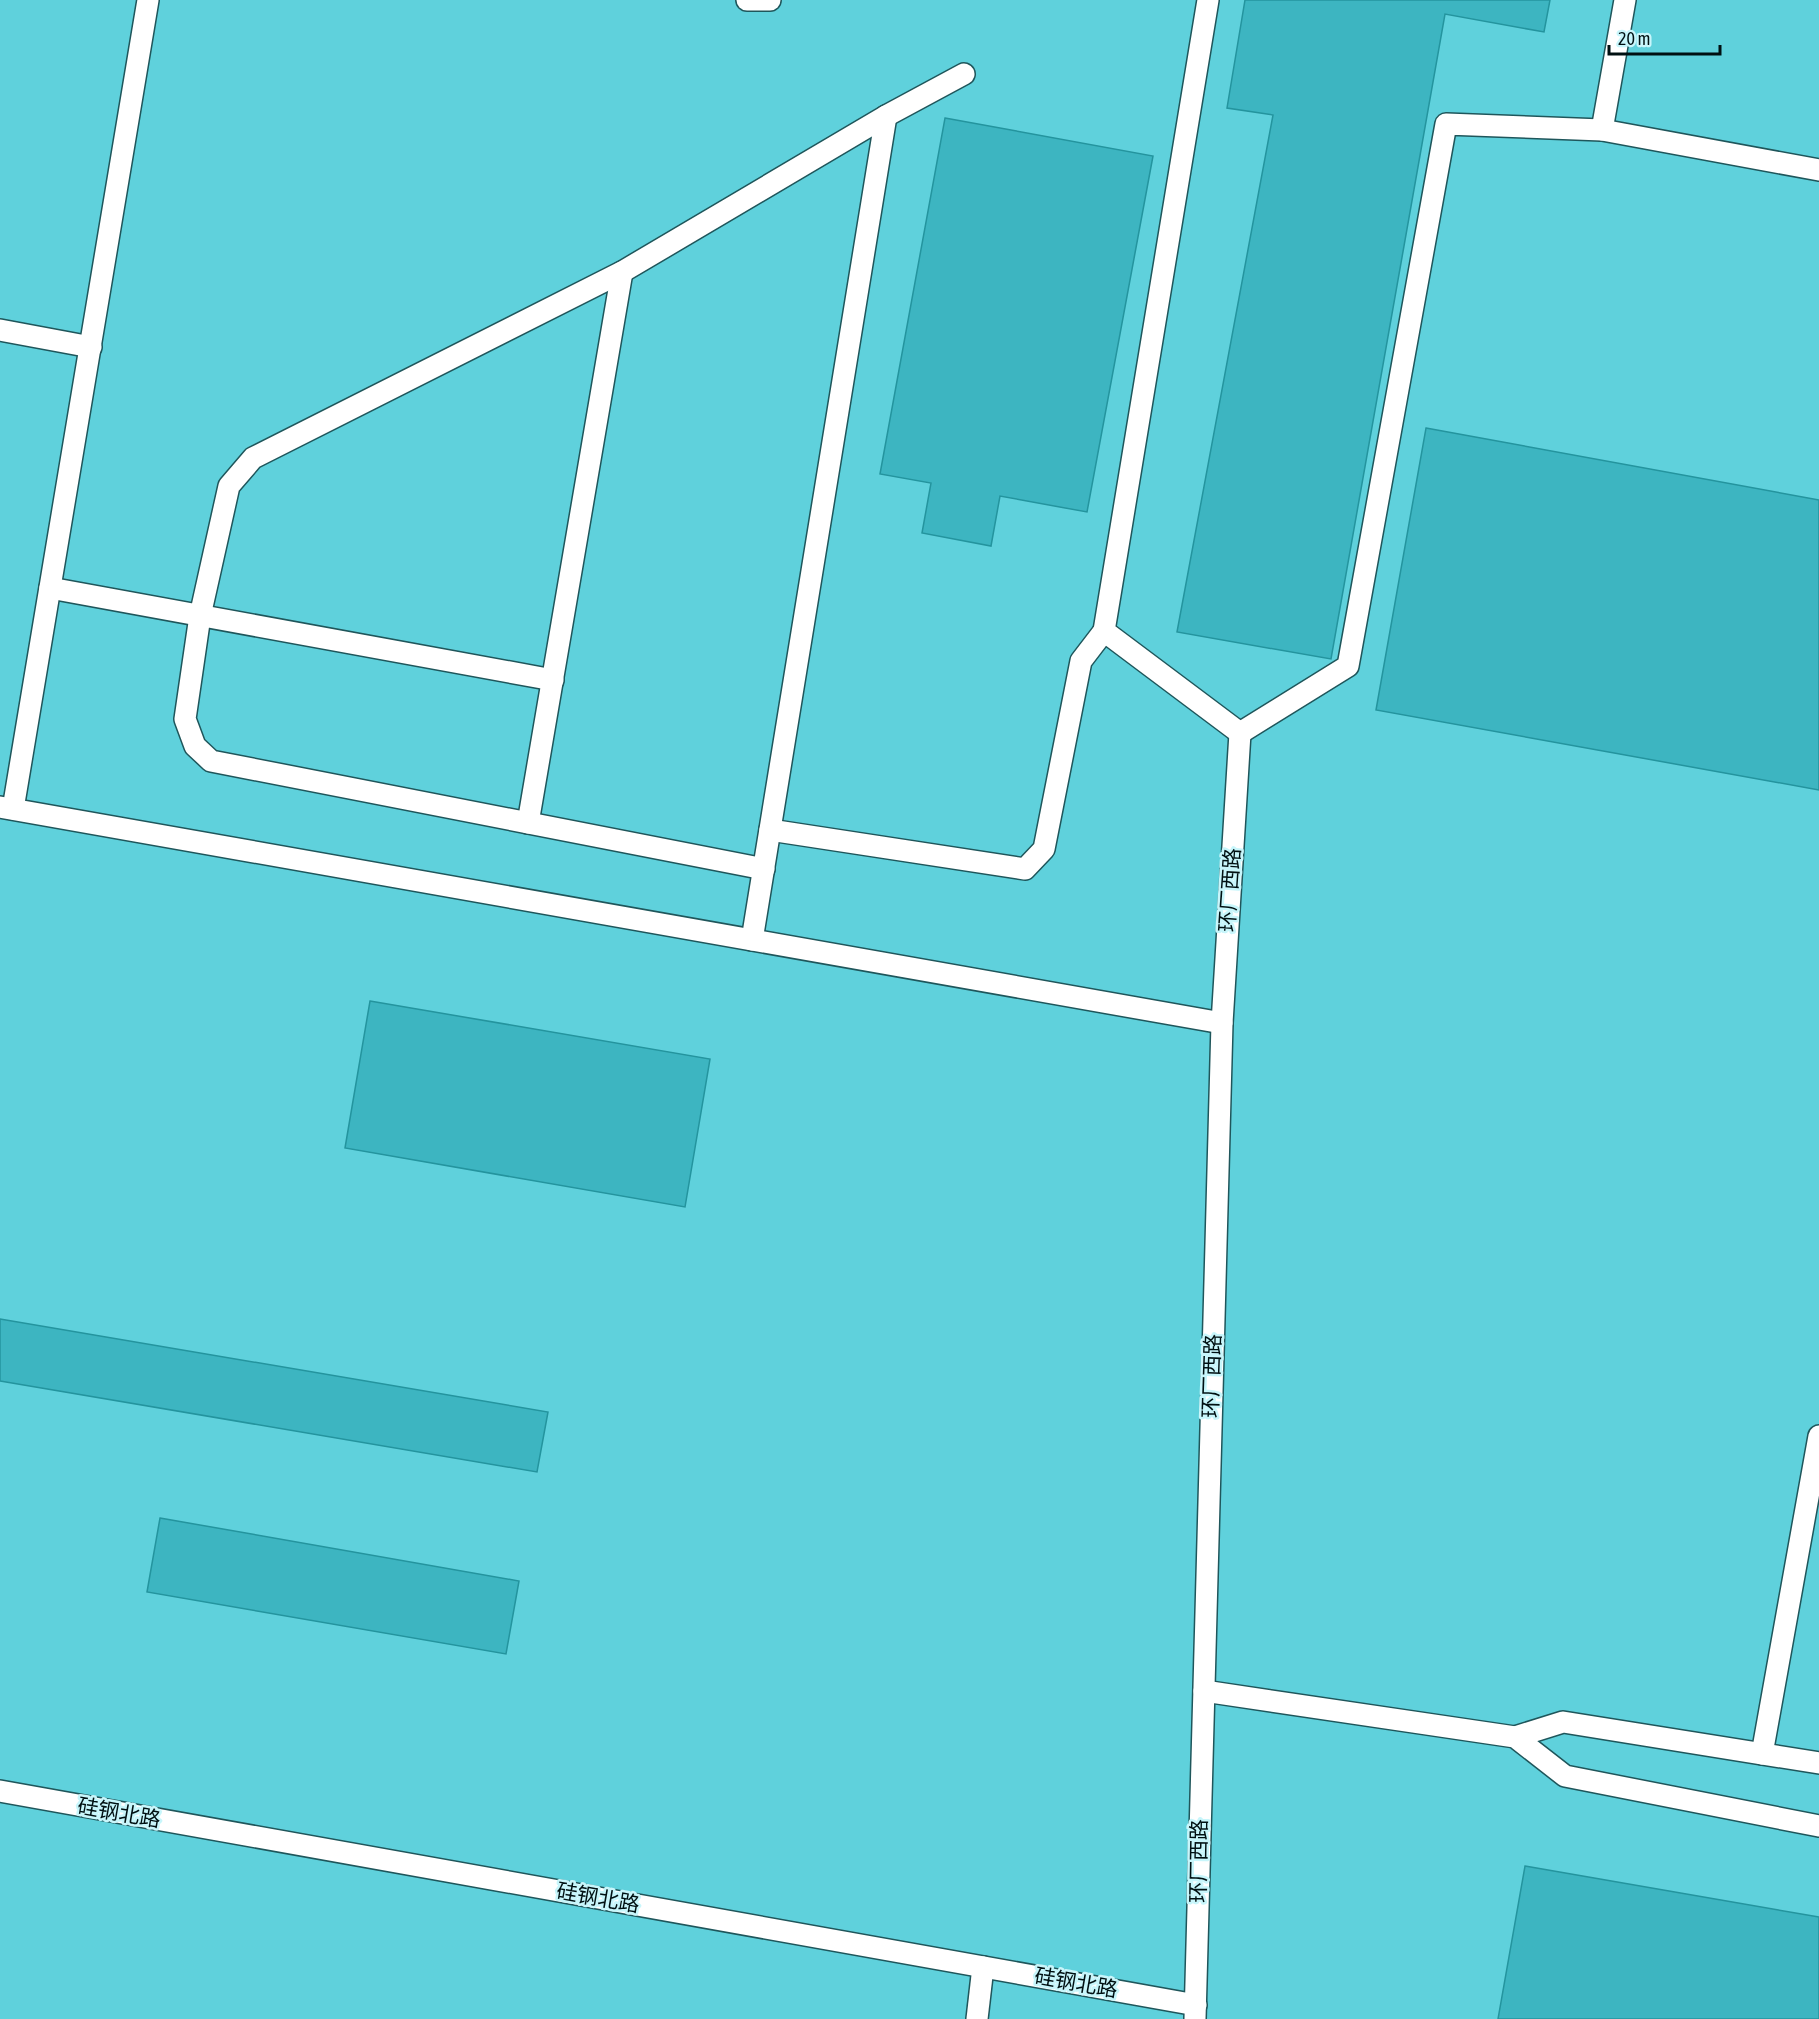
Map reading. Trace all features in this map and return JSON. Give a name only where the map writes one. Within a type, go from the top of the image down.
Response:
[{"type":"lane","points":[[148,0],[50,588],[6,808],[1222,1023]]},
{"type":"lane","points":[[747,0],[770,0]]},
{"type":"lane","points":[[770,830],[1025,869],[1044,849],[1081,661],[1104,631],[1208,0]]},
{"type":"lane","points":[[1602,130],[1625,0]]},
{"type":"lane","points":[[764,868],[211,761],[195,746],[185,719],[200,616],[229,486],[253,458],[622,273],[886,116],[964,74]]},
{"type":"lane","points":[[752,940],[886,116]]},
{"type":"lane","points":[[1104,631],[1240,733],[1348,666],[1446,124],[1602,130],[1819,170]]},
{"type":"lane","points":[[528,823],[622,273]]},
{"type":"lane","points":[[0,330],[91,347]]},
{"type":"lane","points":[[50,588],[553,680]]},
{"type":"lane","name":"环厂西路","points":[[1196,2012],[1222,1023],[1240,733]]},
{"type":"lane","points":[[1762,1754],[1819,1436]]},
{"type":"lane","points":[[1204,1691],[1515,1737],[1563,1722],[1819,1763]]},
{"type":"lane","points":[[1515,1737],[1565,1776],[1819,1826]]},
{"type":"lane","name":"硅钢北路","points":[[0,1791],[983,1967],[1196,2012]]},
{"type":"lane","points":[[977,2019],[983,1967]]},
{"type":"shaded area","points":[[0,0],[1819,0],[1819,1917],[1525,1867],[1498,2019],[0,2019]]},
{"type":"building","points":[[1245,0],[1550,0],[1544,32],[1445,14],[1331,659],[1177,632],[1273,115],[1227,108]]},
{"type":"building","points":[[945,118],[1153,156],[1087,512],[1000,496],[991,546],[922,533],[931,483],[880,474]]},
{"type":"building","points":[[1426,428],[1819,500],[1819,790],[1376,710]]},
{"type":"building","points":[[370,1001],[710,1059],[685,1207],[345,1148]]},
{"type":"building","points":[[0,1319],[548,1412],[537,1472],[0,1381]]},
{"type":"building","points":[[160,1518],[519,1581],[506,1654],[147,1592]]},
{"type":"building","points":[[1525,1866],[1819,1917],[1819,2019],[1498,2019]]}]
